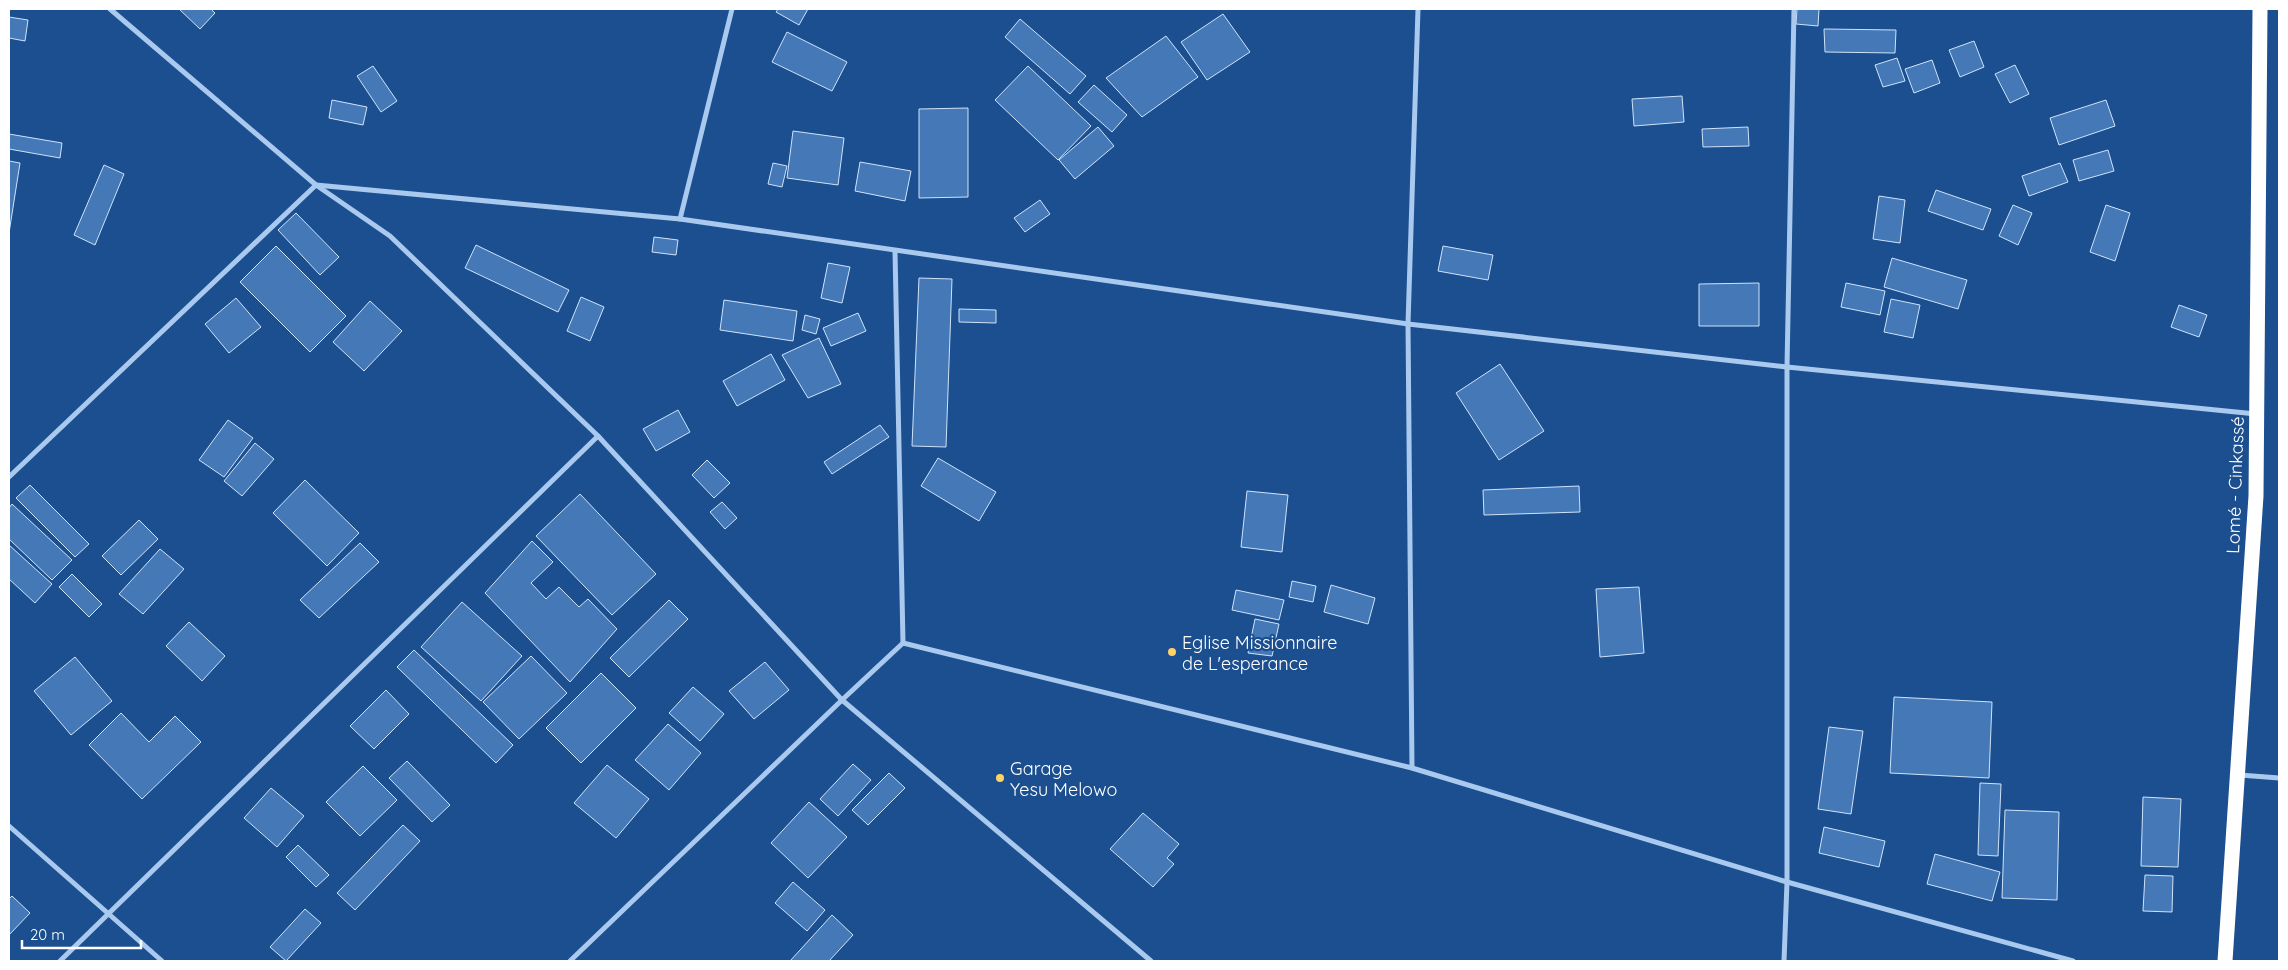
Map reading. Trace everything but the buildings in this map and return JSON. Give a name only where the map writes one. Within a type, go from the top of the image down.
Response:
[{"type":"highway","name":"Lomé - Cinkassé","points":[[2225,961],[2256,496],[2260,9]]},
{"type":"street","points":[[110,9],[316,185],[390,236],[598,436],[842,700],[1151,961]]},
{"type":"street","points":[[680,219],[732,9]]},
{"type":"street","points":[[1412,768],[1408,324],[1418,9]]},
{"type":"street","points":[[1784,961],[1787,882],[1787,367],[1794,9]]},
{"type":"street","points":[[9,477],[316,185],[680,219],[1408,324],[1787,367],[2256,414]]},
{"type":"street","points":[[570,961],[903,643],[895,251]]},
{"type":"street","points":[[60,961],[107,913],[598,436]]},
{"type":"street","points":[[903,643],[1412,768],[1787,882],[2073,961]]},
{"type":"street","points":[[2236,775],[2279,778]]},
{"type":"street","points":[[9,826],[162,961]]},
{"type":"place","name":"Eglise Missionnaire de L'esperance","points":[[1172,652]]},
{"type":"place","name":"Garage Yesu Melowo","points":[[1000,778]]}]
